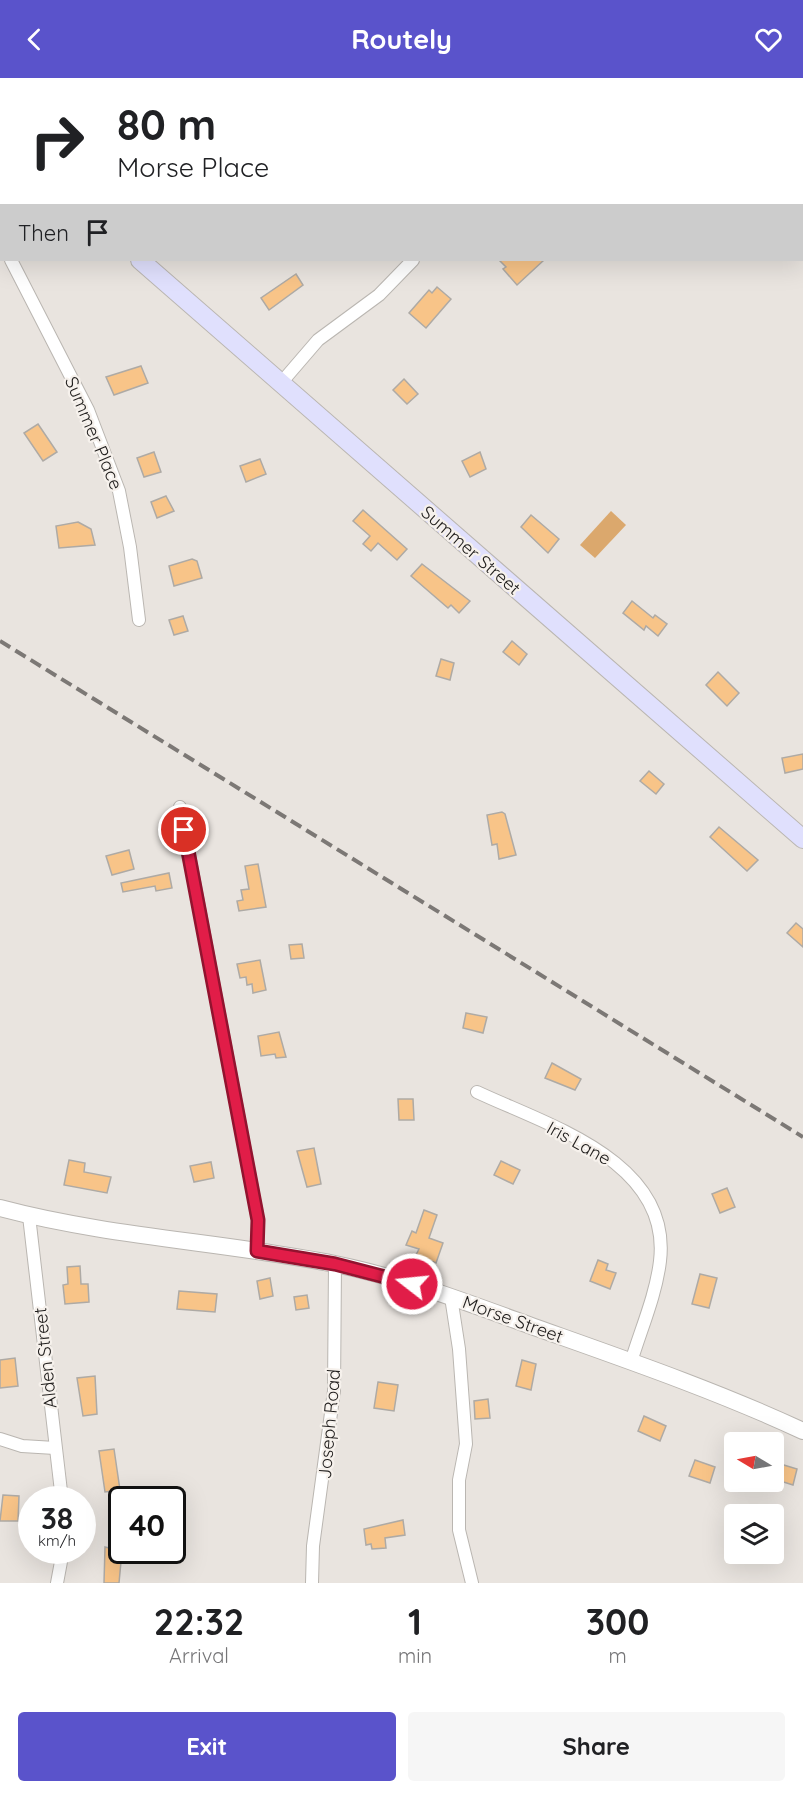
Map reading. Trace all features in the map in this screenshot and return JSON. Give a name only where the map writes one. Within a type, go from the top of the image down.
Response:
[{"type":"main road","name":"Summer Street","points":[[141,261],[803,839]]},
{"type":"street","name":"Summer Place","points":[[12,261],[88,410],[119,491],[130,547],[139,620]]},
{"type":"street","points":[[281,383],[318,340],[379,296],[412,261]]},
{"type":"street","points":[[180,807],[258,1220],[257,1251]]},
{"type":"street","name":"Iris Lane","points":[[477,1092],[596,1149],[624,1169],[645,1195],[655,1218],[660,1260],[656,1283],[631,1362]]},
{"type":"street","name":"Morse Street","points":[[0,1208],[154,1237],[335,1264],[451,1297],[631,1362],[803,1431]]},
{"type":"street","name":"Alden Street","points":[[29,1215],[60,1486]]},
{"type":"street","name":"Joseph Road","points":[[312,1583],[313,1546],[334,1391],[335,1264]]},
{"type":"street","points":[[451,1297],[459,1349],[466,1444],[459,1480],[459,1530],[472,1583]]},
{"type":"street","points":[[0,1439],[22,1446],[55,1448]]},
{"type":"street","points":[[57,1583],[61,1564]]},
{"type":"shaded area","points":[[611,511],[626,525],[595,558],[580,545]]},
{"type":"building","points":[[500,261],[543,261],[517,285],[503,269],[506,267]]},
{"type":"building","points":[[296,274],[303,285],[269,310],[261,298]]},
{"type":"building","points":[[437,287],[451,299],[426,328],[409,313],[429,290],[432,293]]},
{"type":"building","points":[[141,366],[148,383],[114,395],[106,377]]},
{"type":"building","points":[[404,379],[418,394],[407,404],[393,390]]},
{"type":"building","points":[[38,424],[57,452],[43,461],[24,433]]},
{"type":"building","points":[[154,452],[161,472],[144,477],[137,458]]},
{"type":"building","points":[[480,452],[486,469],[470,477],[462,461]]},
{"type":"building","points":[[260,459],[266,474],[246,482],[240,466]]},
{"type":"building","points":[[166,496],[174,511],[157,518],[151,502]]},
{"type":"building","points":[[363,510],[407,549],[397,560],[378,543],[371,551],[363,544],[370,536],[353,521]]},
{"type":"building","points":[[531,515],[559,539],[548,553],[521,527]]},
{"type":"building","points":[[78,522],[91,529],[95,545],[59,548],[56,526]]},
{"type":"building","points":[[192,559],[197,561],[202,578],[174,586],[169,566]]},
{"type":"building","points":[[422,564],[470,601],[459,613],[451,605],[448,608],[411,576]]},
{"type":"building","points":[[632,601],[653,618],[655,615],[667,624],[658,636],[646,626],[644,630],[623,613]]},
{"type":"building","points":[[183,616],[188,631],[174,635],[169,620]]},
{"type":"building","points":[[512,641],[527,654],[519,665],[503,652]]},
{"type":"building","points":[[441,659],[454,663],[450,680],[436,676]]},
{"type":"building","points":[[718,672],[739,693],[727,706],[706,685]]},
{"type":"building","points":[[803,754],[803,769],[785,773],[782,758]]},
{"type":"building","points":[[649,771],[664,784],[656,794],[640,781]]},
{"type":"building","points":[[502,812],[505,814],[516,855],[499,859],[497,844],[492,845],[487,815]]},
{"type":"building","points":[[719,827],[758,860],[747,871],[710,837]]},
{"type":"building","points":[[129,850],[134,869],[112,875],[106,856]]},
{"type":"building","points":[[258,864],[266,907],[239,911],[237,901],[243,900],[241,890],[249,889],[245,866]]},
{"type":"building","points":[[169,873],[172,888],[156,891],[155,886],[123,892],[121,883]]},
{"type":"building","points":[[796,923],[803,929],[803,947],[787,933]]},
{"type":"building","points":[[302,944],[304,958],[291,959],[289,945]]},
{"type":"building","points":[[260,960],[266,990],[253,993],[252,984],[247,985],[246,977],[240,978],[237,964]]},
{"type":"building","points":[[466,1013],[487,1017],[483,1033],[463,1028]]},
{"type":"building","points":[[279,1032],[286,1057],[276,1058],[275,1054],[261,1056],[258,1036]]},
{"type":"building","points":[[552,1063],[581,1079],[575,1090],[545,1078]]},
{"type":"building","points":[[398,1099],[413,1099],[414,1120],[399,1120]]},
{"type":"building","points":[[314,1148],[321,1184],[307,1187],[297,1151]]},
{"type":"building","points":[[69,1160],[85,1163],[84,1172],[111,1177],[107,1193],[64,1185]]},
{"type":"building","points":[[501,1161],[520,1170],[513,1184],[494,1175]]},
{"type":"building","points":[[211,1162],[214,1178],[194,1182],[190,1166]]},
{"type":"building","points":[[727,1188],[735,1207],[720,1213],[712,1194]]},
{"type":"building","points":[[424,1210],[437,1215],[429,1238],[443,1243],[436,1263],[416,1255],[419,1249],[406,1245],[412,1231],[416,1233]]},
{"type":"building","points":[[598,1260],[608,1264],[606,1270],[616,1273],[610,1289],[590,1281]]},
{"type":"building","points":[[80,1266],[81,1284],[88,1284],[89,1302],[65,1304],[63,1285],[68,1284],[67,1267]]},
{"type":"building","points":[[700,1274],[717,1278],[709,1308],[692,1304]]},
{"type":"building","points":[[270,1278],[273,1296],[260,1299],[257,1281]]},
{"type":"building","points":[[179,1291],[217,1294],[215,1312],[177,1309]]},
{"type":"building","points":[[307,1295],[309,1308],[296,1310],[294,1297]]},
{"type":"building","points":[[15,1358],[18,1386],[0,1388],[0,1360]]},
{"type":"building","points":[[522,1360],[536,1364],[531,1390],[516,1386]]},
{"type":"building","points":[[95,1376],[97,1414],[83,1416],[77,1378]]},
{"type":"building","points":[[378,1382],[398,1385],[394,1411],[374,1408]]},
{"type":"building","points":[[488,1399],[490,1418],[475,1419],[474,1401]]},
{"type":"building","points":[[644,1416],[666,1426],[660,1441],[638,1431]]},
{"type":"building","points":[[114,1449],[119,1486],[108,1486],[108,1492],[105,1492],[99,1451]]},
{"type":"building","points":[[695,1460],[715,1467],[710,1483],[689,1476]]},
{"type":"building","points":[[784,1465],[797,1469],[793,1485],[784,1482]]},
{"type":"building","points":[[3,1495],[18,1496],[18,1521],[0,1521]]},
{"type":"building","points":[[403,1520],[405,1535],[385,1538],[386,1548],[372,1549],[371,1544],[366,1545],[364,1529]]},
{"type":"building","points":[[105,1547],[108,1548],[108,1564],[121,1564],[119,1583],[104,1583]]},
{"type":"railway","points":[[0,641],[803,1137]]},
{"type":"route","points":[[184,830],[258,1220],[257,1251],[335,1264],[412,1284]]}]
